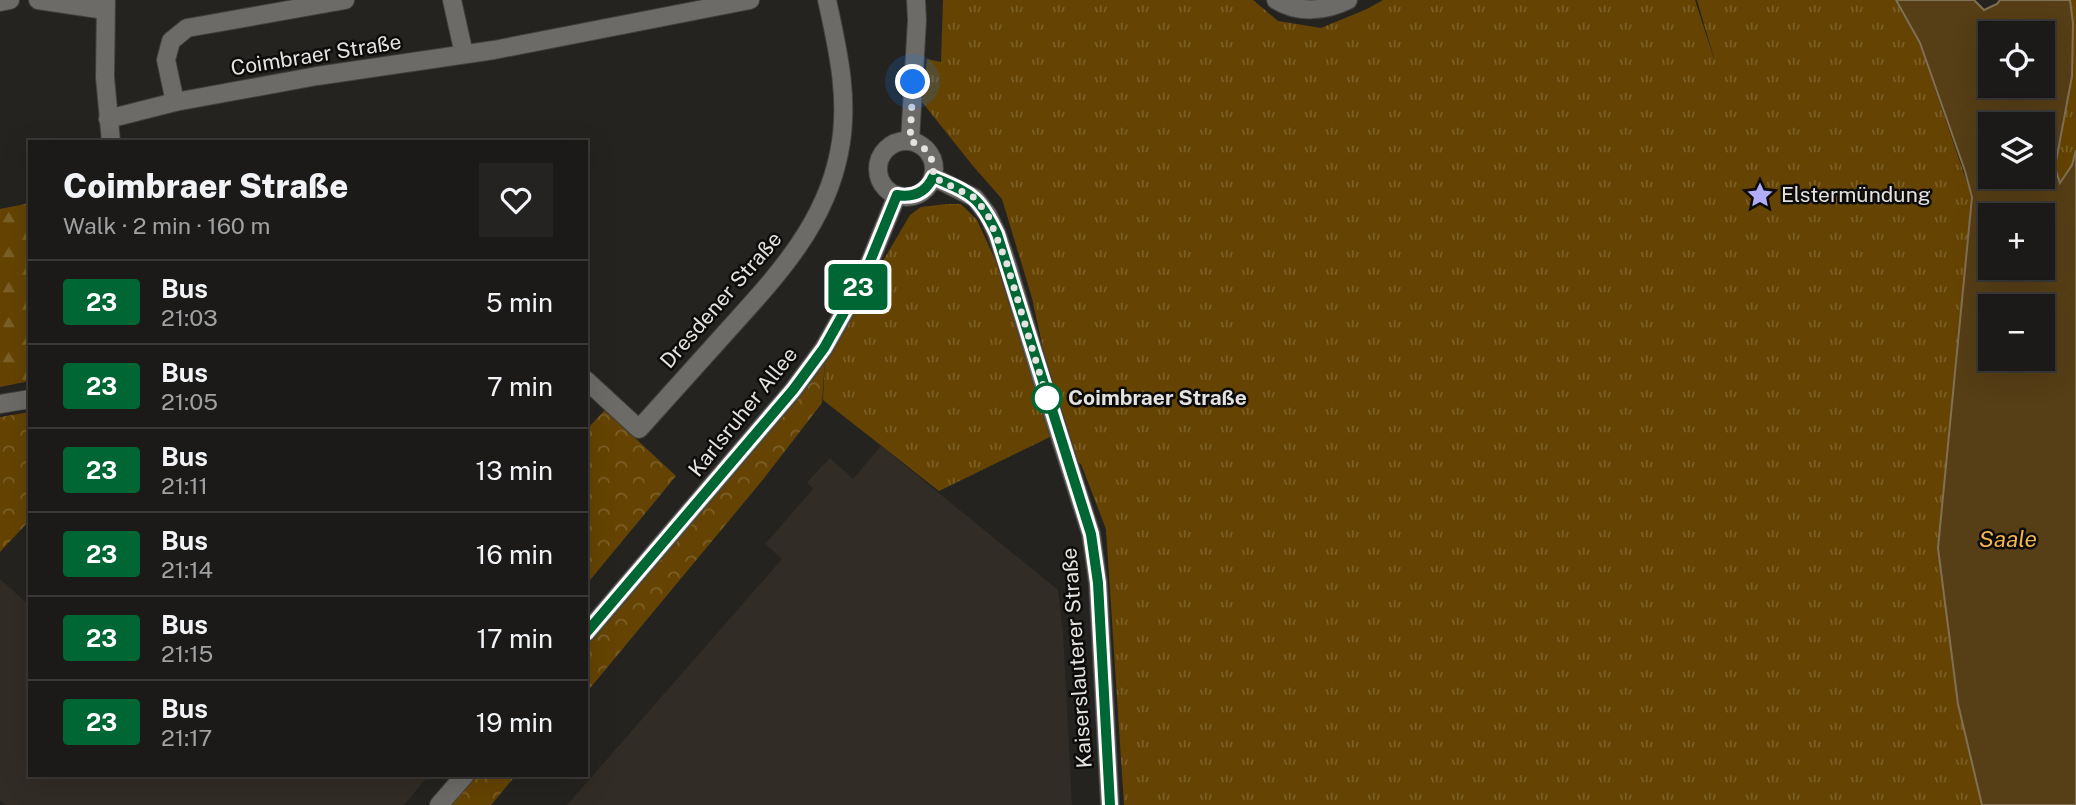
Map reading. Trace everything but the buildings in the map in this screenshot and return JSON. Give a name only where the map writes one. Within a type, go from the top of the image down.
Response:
[{"type":"street","points":[[0,2],[10,0]]},
{"type":"street","points":[[38,0],[106,5],[105,77],[110,140]]},
{"type":"street","points":[[175,102],[166,60],[171,41],[187,28],[345,0]]},
{"type":"street","points":[[452,0],[464,54]]},
{"type":"street","name":"Coimbraer Straße","points":[[108,119],[175,102],[317,76],[464,54],[750,0]]},
{"type":"street","name":"Dresdener Straße","points":[[588,382],[639,429],[782,270],[813,225],[829,191],[843,124],[841,64],[827,0]]},
{"type":"street","points":[[910,141],[916,0]]},
{"type":"street","points":[[1276,0],[1282,4],[1319,10],[1348,0]]},
{"type":"street","points":[[910,141],[919,144],[927,150],[934,167],[933,177],[929,185],[915,195],[897,195],[889,191],[879,176],[880,158],[892,144],[910,141]]},
{"type":"street","name":"Kaiserslauterer Straße","points":[[933,177],[975,198],[988,215],[997,234],[1091,534],[1098,583],[1110,805]]},
{"type":"street","name":"Karlsruher Allee","points":[[588,631],[793,390],[824,348],[869,264],[897,195]]},
{"type":"street","points":[[0,404],[28,398]]},
{"type":"street","points":[[439,805],[463,777]]},
{"type":"shaded area","points":[[881,446],[1058,590],[1063,632],[1072,805],[567,805],[782,559],[765,544],[813,489],[807,482],[830,458],[853,479]]},
{"type":"shaded area","points":[[0,579],[28,604],[28,777],[427,777],[404,805],[6,805],[0,800]]},
{"type":"green space","points":[[943,0],[1253,0],[1278,21],[1321,28],[1383,0],[1695,0],[1716,65],[1697,0],[1895,0],[1920,45],[1972,197],[1938,548],[1958,704],[1982,805],[1124,805],[1106,529],[1081,464],[1066,455],[1032,298],[1002,199],[922,102],[927,59],[941,62]]},
{"type":"green space","points":[[2070,0],[2076,0],[2076,150],[2072,165],[2060,184],[2055,167],[2072,76],[2073,23]]},
{"type":"green space","points":[[28,203],[28,381],[0,387],[0,209]]},
{"type":"green space","points":[[961,204],[977,220],[999,268],[1052,436],[939,491],[823,400],[825,359],[910,215],[921,207]]},
{"type":"green space","points":[[825,359],[822,403],[761,482],[588,691],[588,634]]},
{"type":"green space","points":[[605,410],[676,476],[588,583],[588,428]]},
{"type":"green space","points":[[28,412],[28,522],[0,552],[0,417]]},
{"type":"green space","points":[[463,777],[514,777],[491,805],[439,805]]},
{"type":"water","name":"Saale","points":[[1896,0],[1974,0],[1984,10],[2000,0],[2070,0],[2073,23],[2072,76],[2055,167],[2060,183],[2072,165],[2076,150],[2076,805],[1982,805],[1958,704],[1938,548],[1972,197],[1920,43]]},
{"type":"bus line","name":"23","points":[[588,631],[793,390],[824,348],[869,264],[897,195],[915,195],[923,191],[933,177],[975,198],[988,215],[997,234],[1091,534],[1098,583],[1110,805]]},
{"type":"place","name":"Elstermündung","points":[[1760,195]]},
{"type":"place","name":"Coimbraer Straße","points":[[1047,398]]},
{"type":"route","points":[[913,82],[910,141],[927,150],[932,158],[933,177],[967,192],[981,204],[988,215],[1007,264],[1047,398]]}]
